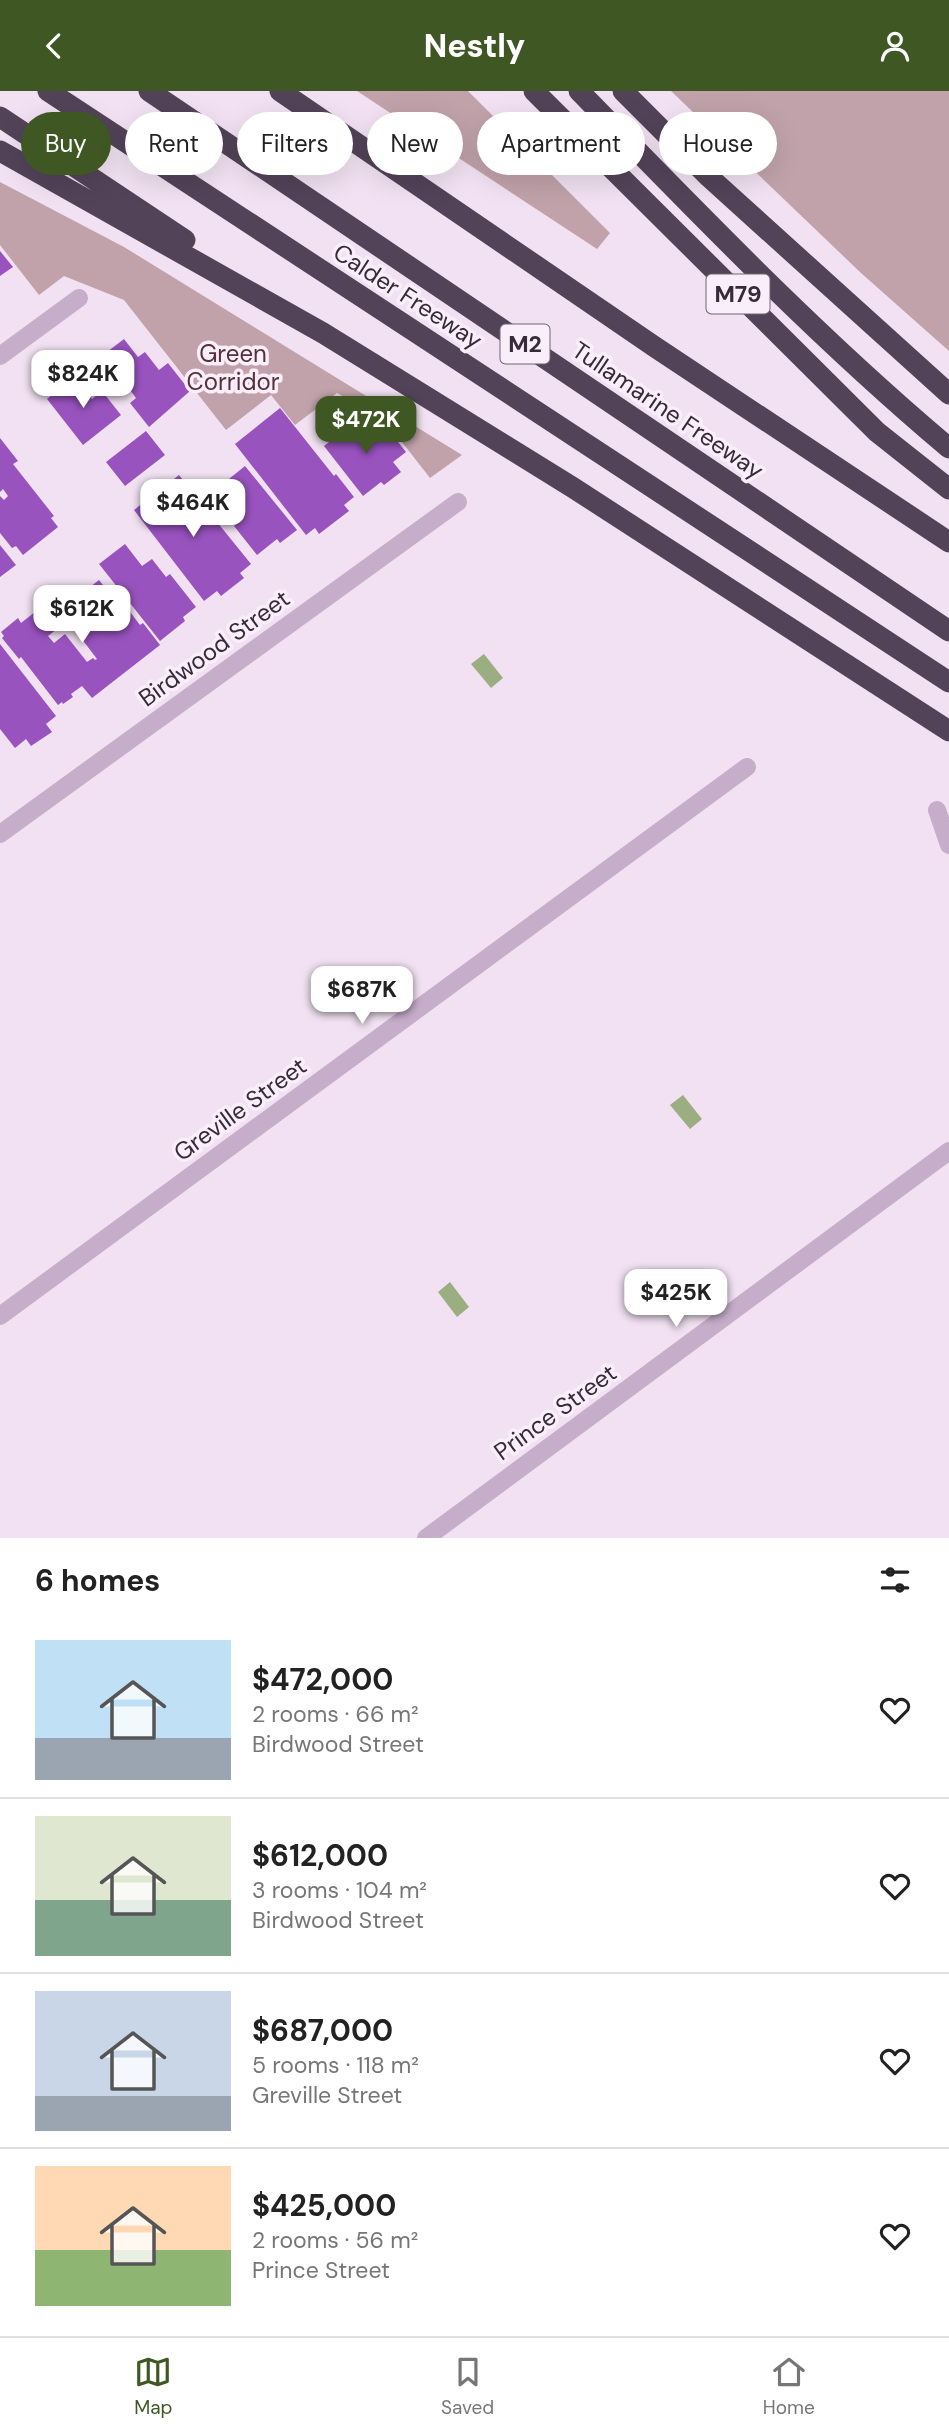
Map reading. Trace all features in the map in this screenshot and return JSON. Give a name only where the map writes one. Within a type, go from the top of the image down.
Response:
[{"type":"highway","name":"Calder Freeway","points":[[48,91],[949,682]]},
{"type":"highway","name":"Tullamarine Freeway","points":[[149,91],[949,631]]},
{"type":"highway","name":"Tullamarine Freeway","points":[[280,91],[655,347],[949,542]]},
{"type":"highway","name":"M79","points":[[534,91],[877,432],[949,489]]},
{"type":"highway","points":[[579,91],[755,271],[888,397],[949,447]]},
{"type":"highway","points":[[623,91],[709,177],[949,394]]},
{"type":"highway","points":[[0,117],[323,333],[572,487],[949,731]]},
{"type":"highway","points":[[0,151],[323,333]]},
{"type":"street","points":[[0,356],[79,298]]},
{"type":"street","name":"Birdwood Street","points":[[0,834],[458,502]]},
{"type":"street","name":"Greville Street","points":[[0,1316],[747,767]]},
{"type":"street","points":[[937,810],[949,845]]},
{"type":"street","name":"Prince Street","points":[[426,1538],[949,1151]]},
{"type":"green space","points":[[357,91],[468,91],[489,112],[477,112],[477,170],[463,161],[463,112],[389,112]]},
{"type":"green space","points":[[671,91],[949,91],[949,351],[861,273],[759,175],[777,175],[777,112],[693,112]]},
{"type":"green space","points":[[485,175],[552,175],[610,233],[597,249]]},
{"type":"green space","name":"Green Corridor","points":[[0,182],[124,247],[462,455],[430,478],[384,419],[337,393],[295,425],[271,395],[226,430],[124,300],[64,276],[39,295],[0,245]]},
{"type":"shaded area","points":[[484,654],[503,678],[491,688],[471,664]]},
{"type":"shaded area","points":[[683,1095],[702,1119],[690,1129],[670,1105]]},
{"type":"shaded area","points":[[450,1282],[469,1307],[457,1317],[438,1292]]},
{"type":"building","points":[[0,251],[13,267],[0,276]]},
{"type":"building","points":[[124,339],[138,357],[145,352],[159,370],[168,363],[190,391],[149,427],[130,403],[136,398],[116,371],[109,377],[99,364],[106,358],[103,355]]},
{"type":"building","points":[[74,377],[92,399],[102,391],[121,415],[83,445],[47,399]]},
{"type":"building","points":[[280,408],[354,497],[344,505],[349,511],[319,534],[315,528],[306,535],[235,444]]},
{"type":"building","points":[[362,416],[381,439],[390,432],[406,452],[393,462],[401,472],[384,485],[381,482],[363,496],[324,446]]},
{"type":"building","points":[[146,431],[165,455],[125,486],[106,462]]},
{"type":"building","points":[[0,438],[18,461],[13,464],[54,516],[51,518],[58,527],[23,555],[16,546],[12,548],[0,533],[0,496],[4,500],[8,496],[3,489],[0,492]]},
{"type":"building","points":[[245,466],[297,530],[280,543],[277,539],[257,555],[234,526],[244,518],[219,487]]},
{"type":"building","points":[[179,475],[251,564],[240,573],[244,578],[221,596],[217,591],[204,601],[134,510]]},
{"type":"building","points":[[125,544],[142,566],[152,559],[166,577],[170,574],[196,607],[183,617],[185,621],[160,641],[99,564]]},
{"type":"building","points":[[0,545],[16,565],[0,577]]},
{"type":"building","points":[[99,580],[114,599],[118,596],[140,625],[143,623],[160,645],[92,698],[82,686],[71,694],[73,697],[58,705],[21,657],[19,659],[2,638],[4,636],[1,632],[18,618],[21,623],[40,608],[57,629],[48,636],[54,643],[65,634],[87,662],[93,658],[97,659],[75,630],[79,627],[64,607]]},
{"type":"building","points":[[0,644],[56,716],[46,724],[52,732],[31,746],[26,739],[15,748],[0,729]]}]
